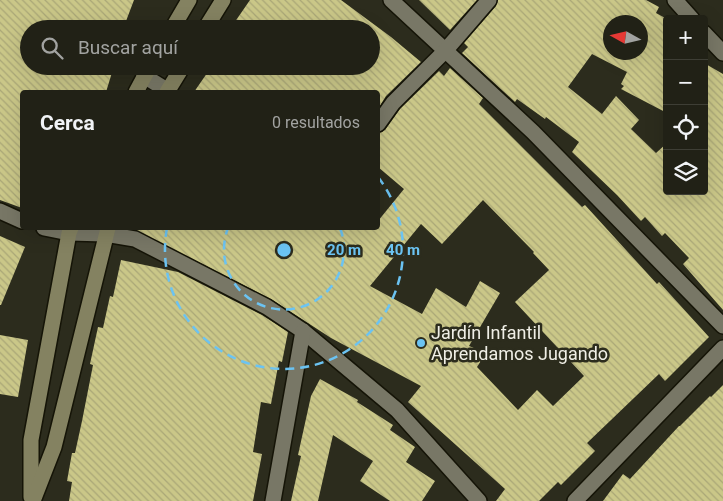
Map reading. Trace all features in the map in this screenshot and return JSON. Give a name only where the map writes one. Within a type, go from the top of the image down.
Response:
[{"type":"main road","points":[[177,20],[189,0]]},
{"type":"main road","points":[[211,20],[223,0]]},
{"type":"main road","points":[[137,90],[145,75]]},
{"type":"main road","points":[[169,90],[178,75]]},
{"type":"main road","points":[[32,501],[32,440],[70,230]]},
{"type":"main road","points":[[32,501],[54,447],[106,231]]},
{"type":"street","points":[[391,0],[533,132],[723,326]]},
{"type":"street","points":[[380,121],[393,103],[445,51],[489,0]]},
{"type":"street","points":[[675,0],[688,15]]},
{"type":"street","points":[[708,36],[723,53]]},
{"type":"street","points":[[151,75],[166,90]]},
{"type":"street","points":[[0,211],[20,220]]},
{"type":"street","points":[[70,230],[106,231],[135,239],[267,307],[303,331],[397,410],[479,501]]},
{"type":"street","points":[[273,501],[303,331]]},
{"type":"street","points":[[575,501],[723,348]]},
{"type":"building","points":[[0,0],[134,0],[126,20],[20,20],[20,75],[111,75],[107,90],[20,90],[20,207],[0,200]]},
{"type":"building","points":[[250,0],[341,0],[368,20],[236,20]]},
{"type":"building","points":[[419,0],[477,0],[450,30]]},
{"type":"building","points":[[498,0],[646,0],[659,7],[656,13],[663,17],[663,111],[621,89],[624,86],[621,84],[627,72],[604,60],[648,60],[648,15],[603,15],[603,60],[592,54],[568,87],[602,114],[616,96],[639,120],[631,129],[656,153],[663,147],[663,195],[708,195],[708,65],[723,74],[723,310],[683,264],[689,258],[665,233],[662,236],[645,217],[641,221],[572,152],[579,142],[546,117],[545,119],[517,99],[515,102],[462,53],[468,47],[464,43],[496,6]]},
{"type":"building","points":[[380,29],[421,62],[386,96],[380,106],[380,90],[195,90],[206,75],[380,75]]},
{"type":"building","points":[[450,68],[483,98],[479,104],[582,207],[585,205],[657,284],[659,282],[709,337],[665,381],[659,374],[587,443],[595,451],[561,485],[558,482],[539,501],[496,501],[505,489],[408,402],[421,386],[331,338],[271,299],[135,230],[380,230],[380,219],[404,189],[380,169],[380,132],[385,130],[400,109],[439,71],[444,76]],"holes":[[[483,200],[549,270],[515,302],[584,376],[553,406],[537,390],[518,410],[477,367],[486,353],[469,346],[500,293],[480,281],[466,307],[436,288],[422,314],[370,286],[421,224],[442,244]]]},
{"type":"building","points":[[0,236],[25,247],[1,305],[0,305]]},
{"type":"building","points":[[121,260],[178,272],[262,315],[288,332],[282,362],[279,361],[271,404],[261,402],[253,452],[262,454],[253,501],[69,501],[72,482],[67,481],[72,453],[75,453],[82,421],[93,365],[90,364],[98,327],[103,328],[110,296],[113,297]]},
{"type":"building","points":[[0,335],[28,340],[18,397],[0,394]]},
{"type":"building","points":[[320,379],[358,400],[357,402],[393,425],[390,430],[415,447],[406,462],[435,481],[422,501],[390,501],[360,481],[373,461],[333,435],[318,501],[291,501],[301,456],[298,455],[311,396]]},
{"type":"building","points":[[723,385],[723,501],[603,501],[623,474],[630,479],[679,426]]},
{"type":"place","name":"Jardín Infantil Aprendamos Jugando","points":[[421,343]]}]
